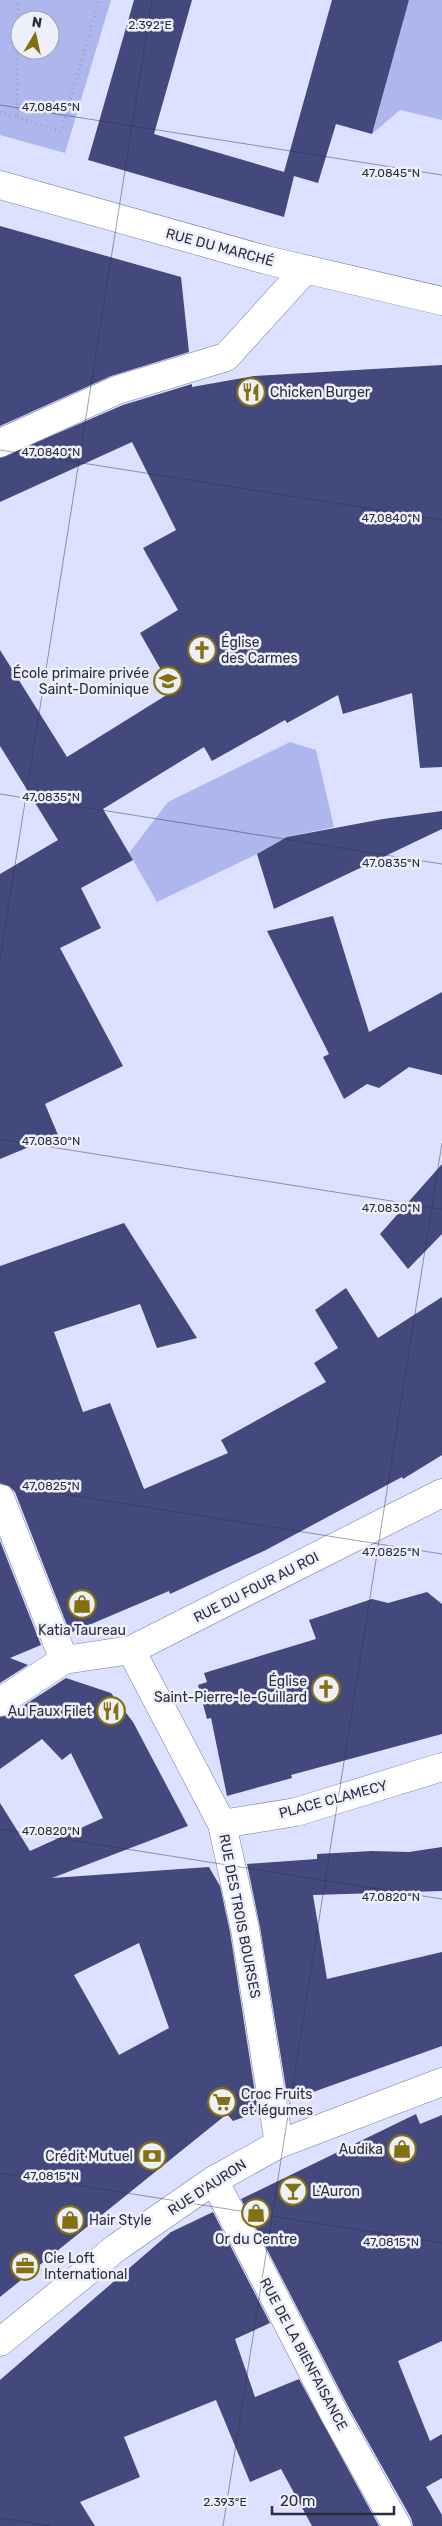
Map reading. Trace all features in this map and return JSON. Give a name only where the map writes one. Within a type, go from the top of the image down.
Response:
[{"type":"street","name":"RUE DU MARCHÉ","points":[[0,185],[305,270],[442,301]]},
{"type":"street","points":[[0,443],[117,390],[226,357],[305,270]]},
{"type":"street","name":"RUE DU FOUR AU ROI","points":[[64,1660],[131,1650],[442,1493]]},
{"type":"street","points":[[0,1498],[64,1660],[0,1702]]},
{"type":"street","name":"RUE DES TROIS BOURSES","points":[[131,1650],[222,1824],[245,1929],[279,2144]]},
{"type":"street","name":"PLACE CLAMECY","points":[[222,1824],[296,1812],[442,1767]]},
{"type":"street","name":"RUE D'AURON","points":[[0,2342],[116,2248],[214,2180],[279,2144],[442,2082]]},
{"type":"street","name":"RUE DE LA BIENFAISANCE","points":[[214,2180],[336,2417],[397,2526]]},
{"type":"path","points":[[17,117],[18,0]]},
{"type":"path","points":[[0,112],[61,130],[100,0]]},
{"type":"shaded area","points":[[0,0],[111,0],[65,153],[0,135]]},
{"type":"shaded area","points":[[409,0],[442,0],[442,120],[400,110],[372,134]]},
{"type":"shaded area","points":[[290,742],[316,750],[334,827],[287,837],[257,854],[157,902],[129,853],[168,802]]},
{"type":"building","points":[[134,0],[192,0],[154,134],[284,172],[332,0],[409,0],[372,134],[336,124],[318,183],[294,176],[284,217],[88,160]]},
{"type":"building","points":[[0,226],[181,277],[189,352],[111,376],[0,426]]},
{"type":"building","points":[[442,365],[442,767],[420,768],[412,693],[343,714],[338,695],[287,723],[285,720],[212,761],[204,747],[103,809],[133,860],[81,888],[101,928],[60,948],[123,1066],[45,1104],[58,1135],[0,1159],[0,874],[58,840],[0,746],[0,650],[67,757],[173,691],[140,633],[178,610],[143,548],[176,530],[132,442],[0,502],[0,458],[123,405],[192,384],[192,387],[254,376]]},
{"type":"building","points":[[442,811],[442,829],[274,909],[257,854],[287,837],[383,819]]},
{"type":"building","points":[[333,916],[369,1032],[442,992],[442,1075],[409,1067],[379,1088],[367,1084],[344,1099],[323,1057],[329,1054],[267,931]]},
{"type":"building","points":[[442,1164],[442,1234],[408,1269],[380,1234]]},
{"type":"building","points":[[124,1223],[197,1338],[157,1348],[140,1304],[54,1332],[83,1412],[110,1403],[144,1489],[228,1453],[221,1440],[326,1382],[314,1363],[338,1348],[315,1310],[346,1288],[378,1338],[442,1297],[442,1455],[403,1479],[402,1477],[266,1550],[170,1594],[169,1591],[70,1633],[15,1492],[9,1486],[0,1483],[0,1266]]},
{"type":"building","points":[[0,1541],[41,1645],[10,1658],[28,1665],[0,1683]]},
{"type":"building","name":"Église Saint-Pierre-le-Guillard","points":[[427,1592],[442,1604],[442,1734],[291,1775],[292,1778],[227,1796],[211,1718],[207,1719],[198,1685],[207,1682],[204,1673],[316,1639],[309,1620],[372,1599],[388,1603]]},
{"type":"building","points":[[66,1678],[111,1693],[133,1722],[188,1826],[52,1878],[209,1867],[220,1886],[230,1932],[258,2112],[233,2121],[227,2114],[0,2297],[0,1803],[30,1851],[103,1818],[71,1753],[62,1760],[42,1739],[0,1769],[0,1717],[9,1715]],"holes":[[[139,1943],[169,2028],[119,2055],[74,1975]]]},
{"type":"building","points":[[442,1847],[442,1891],[313,1895],[327,1979],[442,1952],[442,2046],[288,2101],[260,1927],[247,1864],[317,1859],[317,1854],[372,1851],[409,1852]]},
{"type":"building","points":[[416,2114],[420,2124],[442,2115],[442,2341],[398,2361],[430,2441],[442,2434],[442,2478],[426,2487],[442,2515],[442,2526],[413,2526],[411,2518],[350,2410],[241,2199]]},
{"type":"building","points":[[213,2212],[270,2323],[235,2339],[255,2397],[299,2379],[379,2526],[312,2526],[281,2469],[250,2482],[216,2400],[124,2437],[140,2477],[80,2502],[95,2526],[0,2526],[0,2380],[171,2232]]},
{"type":"place","name":"Chicken Burger","points":[[251,392]]},
{"type":"place","name":"Église des Carmes","points":[[202,650]]},
{"type":"place","name":"École primaire privée Saint-Dominique","points":[[168,681]]},
{"type":"place","name":"Katia Taureau","points":[[82,1604]]},
{"type":"place","name":"Église Saint-Pierre-le-Guillard","points":[[326,1689]]},
{"type":"place","name":"Au Faux Filet","points":[[111,1711]]},
{"type":"place","name":"Croc Fruits et légumes","points":[[222,2102]]},
{"type":"place","name":"Audika","points":[[402,2149]]},
{"type":"place","name":"Crédit Mutuel","points":[[152,2156]]},
{"type":"place","name":"L'Auron","points":[[293,2191]]},
{"type":"place","name":"Or du Centre","points":[[256,2213]]},
{"type":"place","name":"Hair Style","points":[[70,2220]]},
{"type":"place","name":"Cie Loft International","points":[[25,2266]]}]
